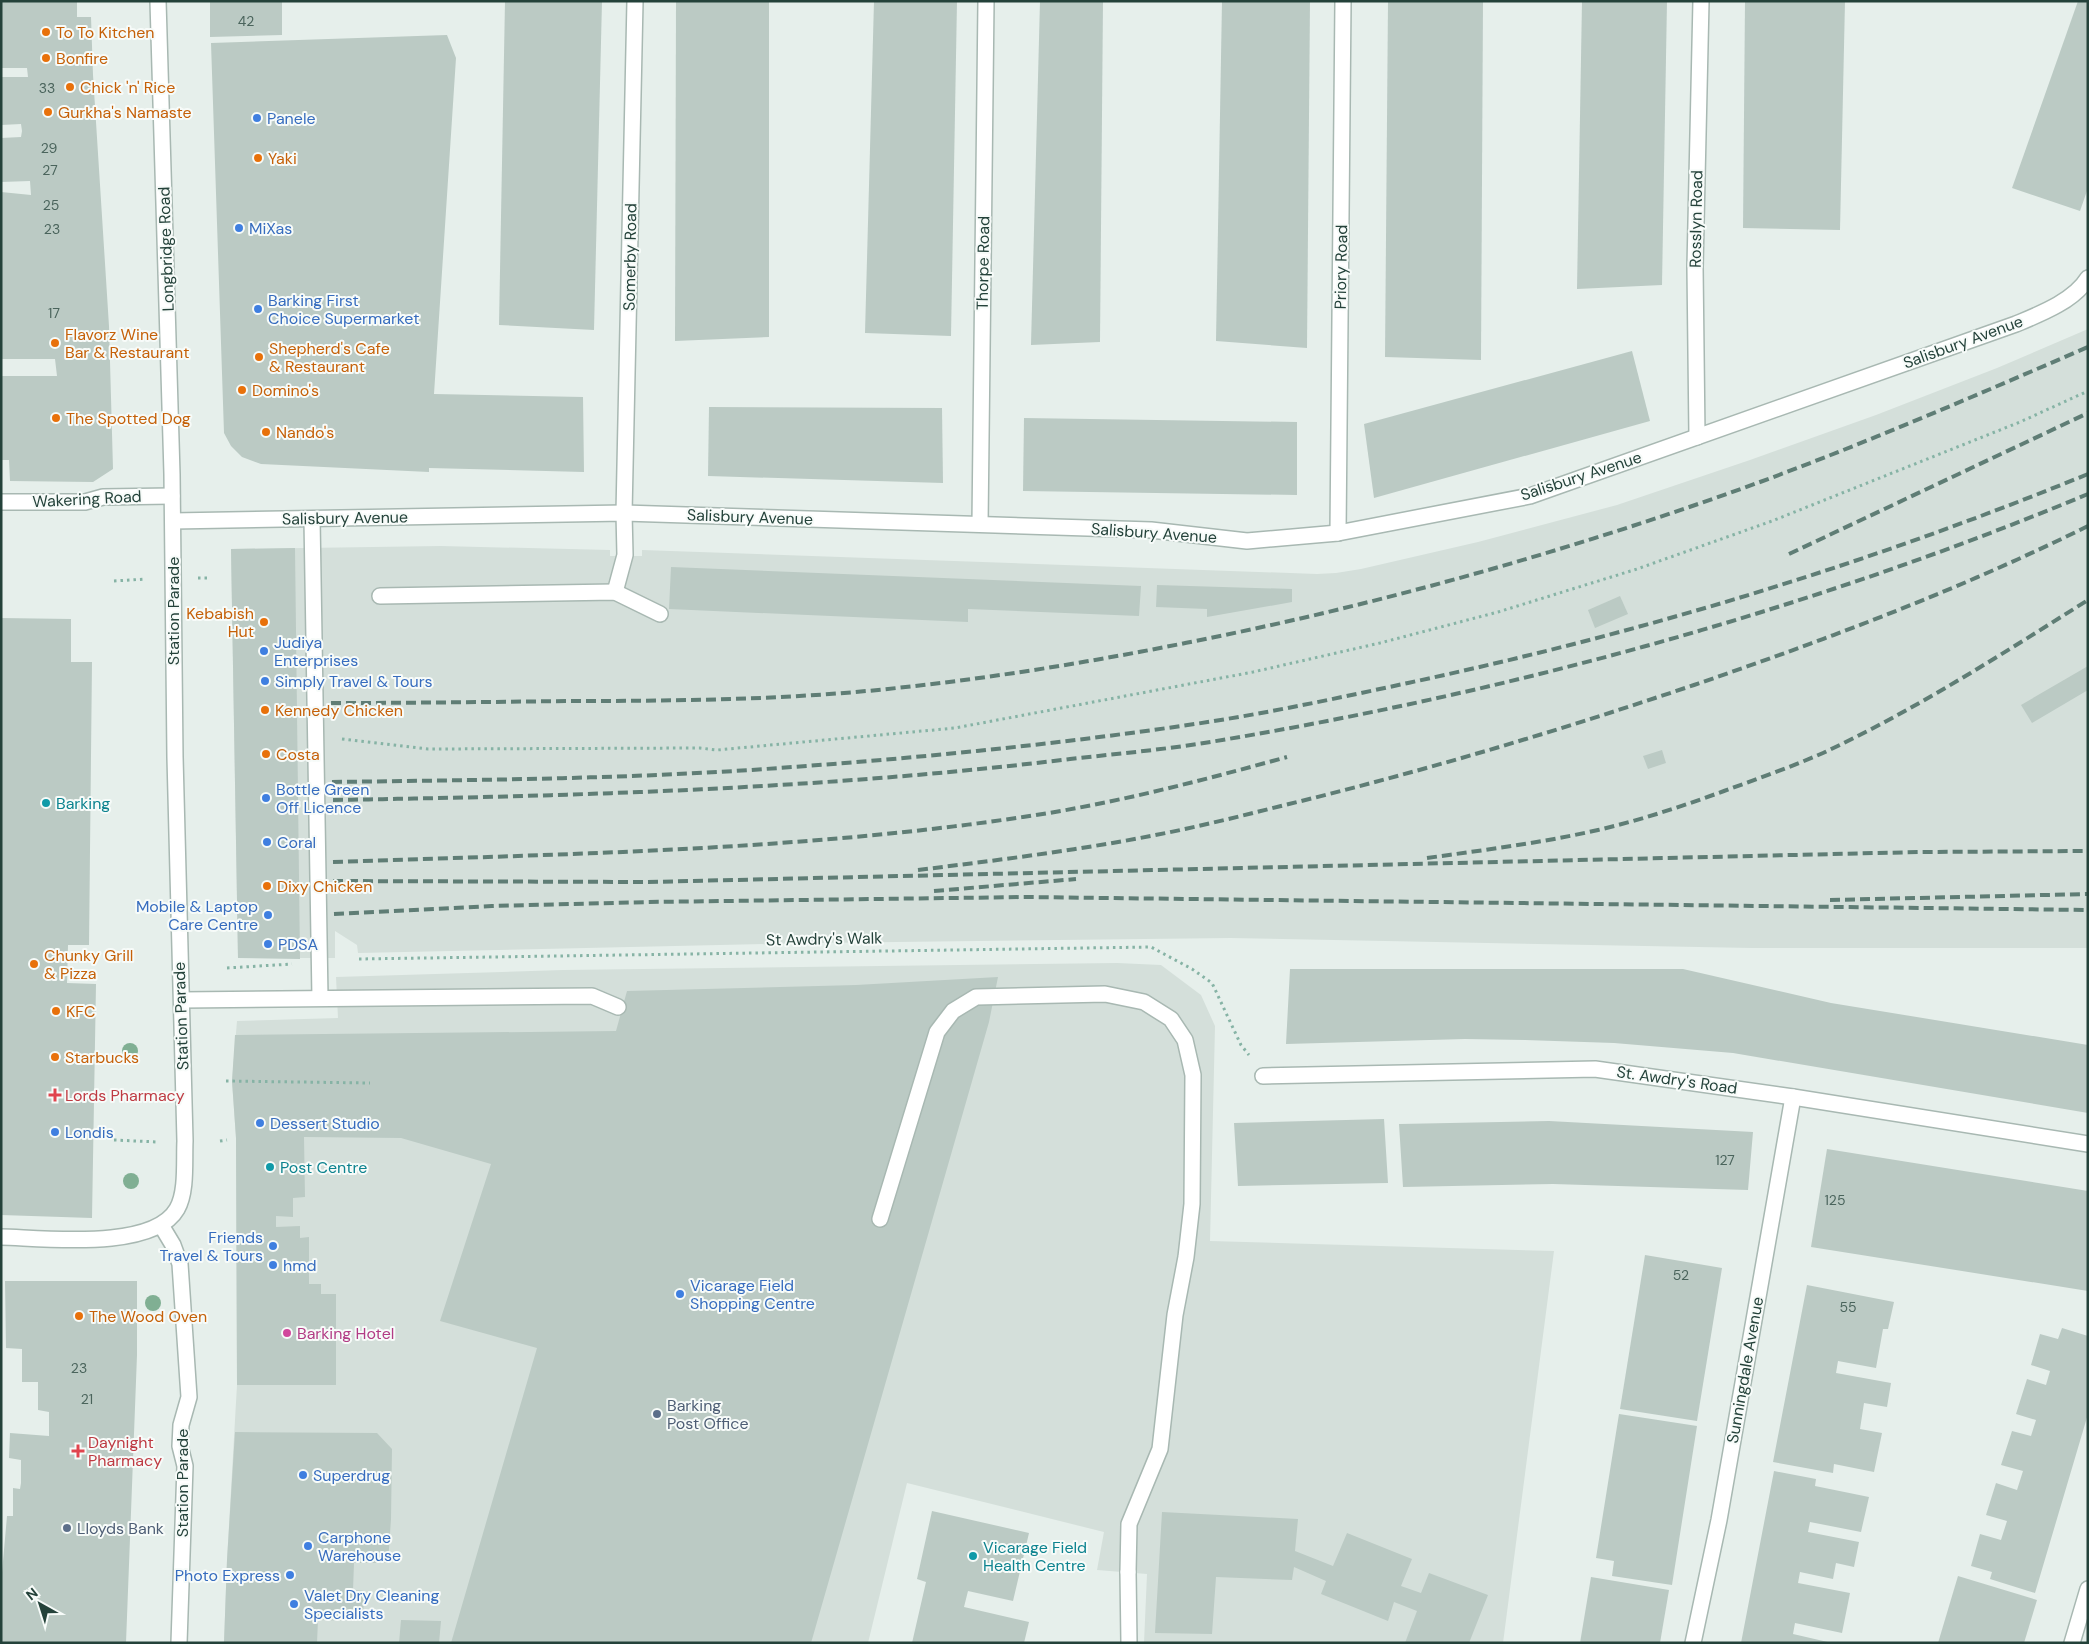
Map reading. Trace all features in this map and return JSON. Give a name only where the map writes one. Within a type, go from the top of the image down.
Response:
[{"type":"street","name":"Longbridge Road","points":[[158,1],[172,496]]},
{"type":"street","name":"Somerby Road","points":[[615,592],[625,556],[624,513],[636,1]]},
{"type":"street","name":"Thorpe Road","points":[[980,524],[986,1]]},
{"type":"street","name":"Priory Road","points":[[1338,533],[1343,1]]},
{"type":"street","name":"Rosslyn Road","points":[[1697,437],[1695,267],[1701,1]]},
{"type":"street","name":"Salisbury Avenue","points":[[173,521],[624,513],[1151,530],[1247,541],[1338,533],[1530,496],[2016,324],[2054,308],[2084,284],[2088,278]]},
{"type":"street","name":"Wakering Road","points":[[1,502],[85,502],[103,497],[172,496]]},
{"type":"street","name":"Station Parade","points":[[172,496],[175,757],[182,1000],[184,1184],[177,1209],[161,1225],[173,1244],[180,1264],[188,1397],[181,1425],[180,1446],[185,1466],[178,1643]]},
{"type":"street","points":[[312,519],[320,998]]},
{"type":"street","points":[[380,596],[615,592],[660,614]]},
{"type":"street","points":[[880,1219],[937,1032],[953,1011],[976,997],[1105,994],[1144,1002],[1171,1018],[1185,1040],[1193,1075],[1192,1204],[1186,1257],[1175,1315],[1160,1449],[1129,1524],[1129,1643]]},
{"type":"street","points":[[182,1000],[592,996],[618,1007]]},
{"type":"street","name":"St. Awdry's Road","points":[[1263,1076],[1594,1068],[1793,1096],[2088,1144]]},
{"type":"street","name":"Sunningdale Avenue","points":[[1693,1643],[1718,1520],[1793,1096]]},
{"type":"street","points":[[1,1237],[113,1239],[141,1234],[161,1225]]},
{"type":"street","points":[[2072,1643],[2088,1589]]},
{"type":"path","points":[[341,738],[428,748],[700,748],[717,750],[955,728],[1235,675],[1380,643],[1498,612],[1637,569],[1772,521],[1887,476],[2020,422],[2088,391]]},
{"type":"path","points":[[114,582],[150,579]]},
{"type":"path","name":"St Awdry's Walk","points":[[359,959],[1151,947],[1192,968],[1212,983],[1241,1045]]},
{"type":"path","points":[[227,968],[289,964]]},
{"type":"path","points":[[226,1081],[370,1083]]},
{"type":"path","points":[[114,1140],[158,1142]]},
{"type":"path","points":[[220,1141],[227,1140]]},
{"type":"shaded area","points":[[2088,329],[2088,948],[1752,948],[1230,938],[815,943],[358,953],[357,945],[335,931],[335,958],[238,958],[231,549],[441,546],[610,550],[610,556],[642,556],[642,550],[1317,574],[1336,573],[1478,542],[1617,505],[1876,415],[1997,368]]},
{"type":"shaded area","points":[[1117,963],[1161,965],[1201,995],[1215,1026],[1210,1241],[1554,1251],[1503,1643],[1144,1643],[1147,1574],[1097,1570],[1104,1532],[907,1483],[868,1643],[224,1643],[237,1385],[236,1138],[232,1081],[237,1021],[338,1018],[336,977],[563,970]]},
{"type":"building","points":[[1,1],[77,1],[77,17],[91,17],[109,326],[113,469],[93,482],[10,481],[9,460],[1,460],[1,376],[57,376],[55,359],[1,359],[1,192],[31,195],[30,181],[1,182],[1,138],[21,137],[22,131],[21,124],[1,125],[1,77],[28,77],[27,68],[1,68]]},
{"type":"building","points":[[210,1],[282,1],[282,35],[210,37]]},
{"type":"building","points":[[505,1],[602,1],[594,330],[499,325]]},
{"type":"building","points":[[676,1],[769,1],[769,337],[675,341]]},
{"type":"building","points":[[874,1],[957,1],[951,336],[865,333]]},
{"type":"building","points":[[1040,1],[1103,1],[1100,342],[1031,345]]},
{"type":"building","points":[[1222,1],[1310,1],[1307,348],[1216,341]]},
{"type":"building","points":[[1388,1],[1483,1],[1481,360],[1385,357]]},
{"type":"building","points":[[1582,1],[1667,1],[1662,285],[1577,289]]},
{"type":"building","points":[[1745,1],[1845,1],[1840,230],[1743,228]]},
{"type":"building","points":[[2078,1],[2088,1],[2088,188],[2080,211],[2012,188]]},
{"type":"building","points":[[447,35],[456,58],[434,394],[583,397],[584,472],[429,468],[429,472],[261,464],[242,457],[231,446],[224,433],[211,43]]},
{"type":"building","points":[[1632,351],[1650,421],[1374,498],[1364,424]]},
{"type":"building","points":[[709,407],[942,408],[943,483],[708,476]]},
{"type":"building","points":[[1024,418],[1297,422],[1297,495],[1023,491]]},
{"type":"building","points":[[295,548],[300,959],[238,958],[231,549]]},
{"type":"building","points":[[671,567],[1141,586],[1139,616],[968,609],[968,622],[669,609]]},
{"type":"building","points":[[1157,585],[1292,589],[1292,602],[1207,617],[1207,609],[1156,607]]},
{"type":"building","points":[[1620,596],[1628,614],[1595,628],[1588,610]]},
{"type":"building","points":[[1,618],[71,619],[71,662],[92,662],[89,945],[68,945],[67,983],[96,984],[92,1218],[1,1215]]},
{"type":"building","points":[[2088,666],[2088,690],[2032,723],[2021,705]]},
{"type":"building","points":[[1662,750],[1666,763],[1648,769],[1643,756]]},
{"type":"building","points":[[1290,969],[1683,969],[1831,1003],[2088,1045],[2088,1113],[1733,1053],[1614,1043],[1525,1040],[1465,1039],[1286,1044]]},
{"type":"building","name":"Vicarage Field Shopping Centre","points":[[998,977],[989,1022],[811,1643],[451,1643],[537,1348],[440,1321],[491,1164],[401,1138],[304,1137],[305,1197],[293,1198],[293,1217],[276,1216],[276,1227],[300,1226],[300,1238],[309,1237],[309,1284],[321,1284],[321,1294],[336,1294],[336,1385],[237,1385],[236,1138],[232,1081],[235,1035],[616,1031],[627,991],[856,985]]},
{"type":"building","points":[[1384,1119],[1388,1183],[1238,1186],[1234,1123]]},
{"type":"building","points":[[1549,1121],[1753,1132],[1748,1190],[1553,1184],[1403,1187],[1399,1124]]},
{"type":"building","points":[[1827,1149],[2088,1191],[2088,1291],[1811,1247]]},
{"type":"building","points":[[1645,1255],[1722,1268],[1697,1421],[1620,1409]]},
{"type":"building","points":[[5,1281],[137,1281],[137,1355],[126,1643],[1,1643],[1,1584],[7,1516],[13,1516],[13,1488],[20,1489],[21,1483],[21,1460],[9,1458],[10,1433],[49,1436],[49,1412],[38,1410],[38,1382],[22,1382],[22,1349],[6,1348]]},
{"type":"building","points":[[1807,1285],[1894,1302],[1888,1329],[1883,1329],[1876,1368],[1838,1361],[1836,1373],[1891,1383],[1887,1407],[1864,1403],[1860,1429],[1882,1433],[1874,1472],[1834,1464],[1833,1473],[1773,1462]]},
{"type":"building","points":[[2062,1328],[2088,1336],[2088,1414],[2035,1593],[1990,1579],[1992,1572],[1971,1566],[1980,1534],[2001,1540],[2007,1521],[1986,1515],[1996,1483],[2017,1490],[2023,1471],[2001,1465],[2012,1431],[2031,1436],[2036,1420],[2016,1414],[2027,1379],[2046,1385],[2050,1371],[2031,1365],[2040,1334],[2058,1339]]},
{"type":"building","points":[[1619,1414],[1697,1426],[1672,1585],[1612,1576],[1614,1561],[1596,1558]]},
{"type":"building","points":[[235,1432],[377,1433],[392,1449],[388,1563],[354,1563],[353,1590],[364,1591],[363,1621],[318,1620],[317,1643],[224,1643]]},
{"type":"building","points":[[1774,1471],[1816,1479],[1815,1486],[1869,1497],[1861,1532],[1810,1522],[1808,1532],[1859,1542],[1854,1567],[1836,1563],[1833,1579],[1800,1572],[1798,1583],[1850,1593],[1842,1633],[1795,1623],[1793,1634],[1832,1643],[1741,1643]]},
{"type":"building","name":"Vicarage Field Health Centre","points":[[932,1511],[1029,1533],[1013,1601],[968,1591],[964,1607],[1029,1622],[1024,1643],[912,1643],[926,1582],[917,1579]]},
{"type":"building","points":[[1162,1512],[1298,1519],[1295,1551],[1333,1566],[1347,1533],[1412,1559],[1401,1586],[1421,1593],[1429,1573],[1488,1595],[1469,1643],[1405,1643],[1417,1611],[1394,1602],[1388,1621],[1321,1594],[1326,1581],[1294,1567],[1292,1580],[1216,1577],[1212,1634],[1155,1633]]},
{"type":"building","points":[[1958,1576],[2037,1600],[2024,1643],[1938,1643]]},
{"type":"building","points":[[1591,1577],[1669,1590],[1660,1643],[1580,1643]]},
{"type":"building","points":[[401,1620],[441,1621],[439,1643],[399,1643]]},
{"type":"railway","points":[[331,703],[680,700],[830,694],[978,678],[1198,641],[1307,617],[1479,573],[1648,521],[1760,482],[1843,450],[2088,347]]},
{"type":"railway","points":[[1789,554],[2088,413]]},
{"type":"railway","points":[[332,782],[603,777],[765,769],[873,761],[1034,745],[1141,732],[1250,715],[1417,681],[1588,640],[1673,617],[1840,566],[2005,507],[2088,474]]},
{"type":"railway","points":[[333,800],[610,793],[886,778],[1204,743],[1317,723],[1429,700],[1541,674],[1653,644],[1764,611],[1874,575],[1982,536],[2088,494]]},
{"type":"railway","points":[[918,870],[1018,857],[1152,836],[1333,793],[1489,750],[1592,719],[1794,650],[1943,592],[2088,526]]},
{"type":"railway","points":[[1427,858],[1577,835],[1614,826],[1709,797],[1786,768],[1823,753],[1891,719],[1991,661],[2088,600]]},
{"type":"railway","points":[[333,862],[679,849],[765,844],[937,828],[1090,806],[1189,783],[1287,757]]},
{"type":"railway","points":[[333,881],[648,882],[1920,852],[2088,851]]},
{"type":"railway","points":[[934,891],[1076,879]]},
{"type":"railway","points":[[1830,900],[2088,894]]},
{"type":"railway","points":[[334,914],[492,906],[649,902],[1026,897],[2088,910]]},
{"type":"place","name":"To To Kitchen","points":[[46,32]]},
{"type":"place","name":"Bonfire","points":[[46,58]]},
{"type":"place","name":"Chick 'n' Rice","points":[[70,87]]},
{"type":"place","name":"Gurkha's Namaste","points":[[48,112]]},
{"type":"place","name":"Panele","points":[[257,118]]},
{"type":"place","name":"Yaki","points":[[258,158]]},
{"type":"place","name":"MiXas","points":[[239,228]]},
{"type":"place","name":"Barking First Choice Supermarket","points":[[258,309]]},
{"type":"place","name":"Flavorz Wine Bar & Restaurant","points":[[55,343]]},
{"type":"place","name":"Shepherd's Cafe & Restaurant","points":[[259,357]]},
{"type":"place","name":"Domino's","points":[[242,390]]},
{"type":"place","name":"The Spotted Dog","points":[[56,418]]},
{"type":"place","name":"Nando's","points":[[266,432]]},
{"type":"place","name":"Kebabish Hut","points":[[264,622]]},
{"type":"place","name":"Judiya Enterprises","points":[[264,651]]},
{"type":"place","name":"Simply Travel & Tours","points":[[265,681]]},
{"type":"place","name":"Kennedy Chicken","points":[[265,710]]},
{"type":"place","name":"Costa","points":[[266,754]]},
{"type":"place","name":"Bottle Green Off Licence","points":[[266,798]]},
{"type":"place","name":"Barking","points":[[46,803]]},
{"type":"place","name":"Coral","points":[[267,842]]},
{"type":"place","name":"Dixy Chicken","points":[[267,886]]},
{"type":"place","name":"Mobile & Laptop Care Centre","points":[[268,915]]},
{"type":"place","name":"PDSA","points":[[268,944]]},
{"type":"place","name":"Chunky Grill & Pizza","points":[[34,964]]},
{"type":"place","name":"KFC","points":[[56,1011]]},
{"type":"place","name":"Starbucks","points":[[55,1057]]},
{"type":"place","name":"Lords Pharmacy","points":[[55,1095]]},
{"type":"place","name":"Dessert Studio","points":[[260,1123]]},
{"type":"place","name":"Londis","points":[[55,1132]]},
{"type":"place","name":"Post Centre","points":[[270,1167]]},
{"type":"place","name":"Friends Travel & Tours","points":[[273,1246]]},
{"type":"place","name":"hmd","points":[[273,1265]]},
{"type":"place","name":"Vicarage Field Shopping Centre","points":[[680,1294]]},
{"type":"place","name":"The Wood Oven","points":[[79,1316]]},
{"type":"place","name":"Barking Hotel","points":[[287,1333]]},
{"type":"place","name":"Barking Post Office","points":[[657,1414]]},
{"type":"place","name":"Daynight Pharmacy","points":[[78,1451]]},
{"type":"place","name":"Superdrug","points":[[303,1475]]},
{"type":"place","name":"Lloyds Bank","points":[[67,1528]]},
{"type":"place","name":"Carphone Warehouse","points":[[308,1546]]},
{"type":"place","name":"Vicarage Field Health Centre","points":[[973,1556]]},
{"type":"place","name":"Photo Express","points":[[290,1575]]},
{"type":"place","name":"Valet Dry Cleaning Specialists","points":[[294,1604]]}]
